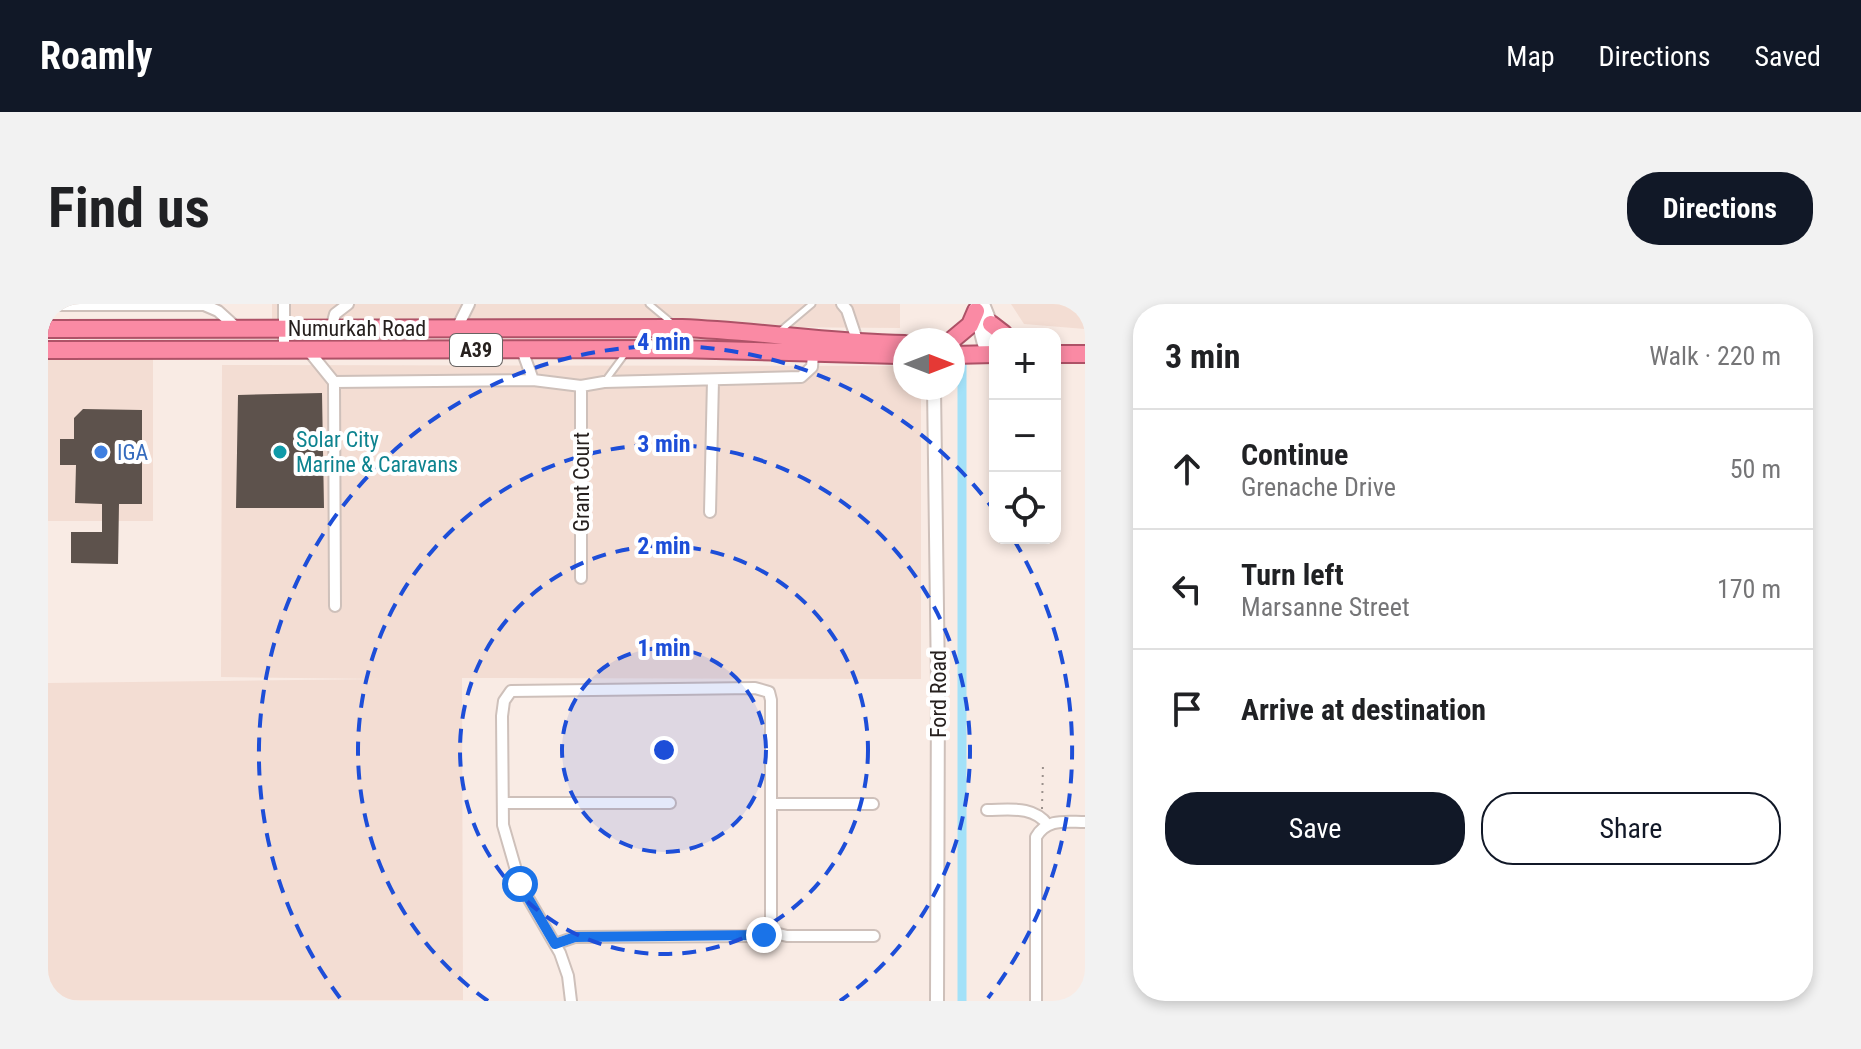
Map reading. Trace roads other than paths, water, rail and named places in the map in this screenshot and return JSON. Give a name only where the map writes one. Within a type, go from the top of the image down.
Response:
[{"type":"highway","points":[[965,330],[978,306]]},
{"type":"highway","points":[[613,328],[623,340],[653,350]]},
{"type":"highway","name":"Numurkah Road","points":[[48,329],[682,328],[776,334],[813,347],[893,354]]},
{"type":"highway","points":[[331,329],[338,342],[352,350]]},
{"type":"highway","points":[[965,343],[989,344]]},
{"type":"highway","name":"Numurkah Road","points":[[48,350],[653,350],[893,344]]},
{"type":"highway","points":[[965,352],[989,345]]},
{"type":"highway","points":[[1061,345],[1085,345]]},
{"type":"highway","points":[[1061,354],[1085,354]]},
{"type":"street","points":[[284,304],[284,350]]},
{"type":"street","points":[[331,329],[335,314],[348,304]]},
{"type":"street","points":[[457,328],[469,304]]},
{"type":"street","points":[[842,304],[858,343]]},
{"type":"street","points":[[48,305],[204,305],[218,311],[239,329]]},
{"type":"street","points":[[978,306],[989,336]]},
{"type":"street","points":[[978,306],[989,336]]},
{"type":"street","points":[[334,382],[533,380],[581,386],[604,382],[801,377],[812,367],[813,347]]},
{"type":"street","points":[[308,350],[334,382],[335,606]]},
{"type":"street","points":[[522,350],[533,380]]},
{"type":"street","points":[[710,512],[713,380]]},
{"type":"street","name":"Grant Court","points":[[581,386],[581,578]]},
{"type":"street","name":"Ford Road","points":[[934,400],[938,682],[937,1001]]},
{"type":"street","points":[[571,1001],[568,976],[555,944],[520,884],[503,825],[502,716],[504,701],[511,691],[755,688],[769,692],[771,932]]},
{"type":"street","points":[[503,803],[670,803]]},
{"type":"street","points":[[771,804],[873,804]]},
{"type":"street","points":[[987,810],[1027,810],[1042,816],[1048,825]]},
{"type":"street","points":[[1036,1001],[1036,837],[1048,825],[1085,822]]},
{"type":"street","points":[[555,944],[575,937],[755,936],[771,932],[787,936],[874,936]]},
{"type":"lane","points":[[649,304],[682,328]]},
{"type":"lane","points":[[776,334],[812,304]]},
{"type":"lane","points":[[604,382],[628,350]]},
{"type":"waterway","points":[[962,400],[962,1001]]},
{"type":"place","name":"IGA","points":[[101,452]]},
{"type":"place","name":"Solar City Marine & Caravans","points":[[280,452]]}]
